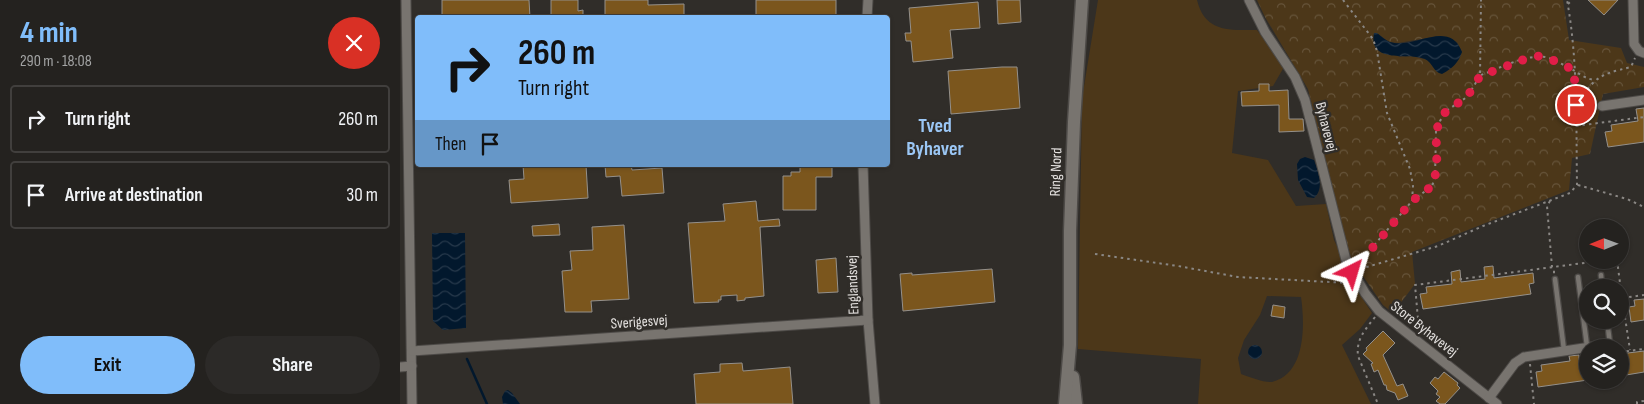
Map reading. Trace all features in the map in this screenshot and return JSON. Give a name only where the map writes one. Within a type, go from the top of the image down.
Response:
[{"type":"main road","name":"Ring Nord","points":[[1065,404],[1070,345],[1070,231],[1074,122],[1082,0]]},
{"type":"main road","name":"Ring Nord","points":[[1070,345],[1076,404]]},
{"type":"street","points":[[406,0],[408,80],[405,176],[412,351],[412,404]]},
{"type":"street","points":[[867,15],[868,0]]},
{"type":"street","name":"Byhavevej","points":[[1249,0],[1265,32],[1296,78],[1305,100],[1342,247],[1352,272]]},
{"type":"street","points":[[1633,0],[1634,44],[1641,52]]},
{"type":"street","points":[[408,80],[415,79]]},
{"type":"street","points":[[1602,106],[1644,100]]},
{"type":"street","name":"Englandsvej","points":[[863,167],[868,320],[875,404]]},
{"type":"street","name":"Store Byhavevej","points":[[1352,272],[1379,311],[1497,404]]},
{"type":"street","name":"Sverigesvej","points":[[412,351],[868,320]]},
{"type":"street","points":[[1489,398],[1515,363],[1524,357],[1579,347]]},
{"type":"street","points":[[400,367],[412,366]]},
{"type":"lane","points":[[1600,275],[1601,279]]},
{"type":"lane","points":[[1578,277],[1586,339]]},
{"type":"lane","points":[[1555,279],[1564,350]]},
{"type":"path","points":[[1343,0],[1369,32],[1377,51],[1387,113],[1410,169],[1413,186],[1412,201]]},
{"type":"path","points":[[1352,272],[1412,201],[1432,186],[1435,178],[1436,131],[1440,121],[1446,111],[1467,97],[1480,76],[1481,0]]},
{"type":"path","points":[[1352,272],[1375,263],[1438,246],[1570,193],[1577,184],[1576,105],[1572,26],[1568,0]]},
{"type":"path","points":[[1568,4],[1572,0]]},
{"type":"path","points":[[1576,105],[1594,80],[1610,72],[1631,67],[1641,52]]},
{"type":"path","points":[[1480,76],[1528,58],[1539,56],[1546,57],[1574,70],[1579,75],[1594,80]]},
{"type":"path","points":[[1576,126],[1644,117]]},
{"type":"path","points":[[1577,184],[1627,198],[1644,207]]},
{"type":"path","points":[[1550,201],[1548,206],[1552,267],[1555,279]]},
{"type":"path","points":[[1095,254],[1238,277],[1358,283]]},
{"type":"path","points":[[1421,344],[1414,284],[1579,264]]},
{"type":"path","points":[[1629,297],[1644,295]]},
{"type":"path","points":[[1378,404],[1358,356],[1357,348],[1358,340],[1379,311]]},
{"type":"path","points":[[1627,329],[1630,350],[1644,349]]},
{"type":"path","points":[[1530,363],[1534,404]]},
{"type":"path","points":[[1638,404],[1637,402],[1644,401]]},
{"type":"green space","points":[[1098,0],[1197,0],[1206,19],[1212,24],[1228,29],[1257,30],[1284,67],[1273,86],[1238,91],[1232,153],[1268,160],[1296,206],[1326,204],[1334,240],[1364,301],[1372,313],[1360,329],[1342,345],[1371,404],[1198,404],[1201,359],[1078,349],[1082,99]],"holes":[[[1267,296],[1301,297],[1303,334],[1297,359],[1291,369],[1283,377],[1272,382],[1261,381],[1241,374],[1238,358],[1244,340],[1260,315]]]},
{"type":"green space","points":[[1257,0],[1563,0],[1569,40],[1621,48],[1627,63],[1644,67],[1644,87],[1603,94],[1590,154],[1572,158],[1569,190],[1412,252],[1415,284],[1393,313],[1383,305],[1349,256],[1308,89],[1265,17]],"holes":[[[1377,33],[1389,42],[1398,43],[1439,36],[1457,42],[1462,52],[1428,60],[1412,56],[1399,57]]]},
{"type":"water","points":[[1374,33],[1390,42],[1399,43],[1430,37],[1449,37],[1456,42],[1462,52],[1455,65],[1442,74],[1425,59],[1392,55],[1377,50],[1374,43]]},
{"type":"water","points":[[1305,157],[1314,160],[1319,174],[1319,190],[1314,198],[1307,197],[1298,180],[1297,164],[1300,159]]},
{"type":"water","points":[[432,233],[465,233],[466,328],[443,330],[433,321]]},
{"type":"water","points":[[1252,345],[1258,345],[1262,352],[1258,359],[1252,359],[1248,355],[1248,349]]},
{"type":"water","points":[[508,390],[520,404],[503,404],[502,397],[505,391]]},
{"type":"building","points":[[442,0],[529,0],[530,15],[442,15]]},
{"type":"building","points":[[551,0],[578,0],[578,11],[583,10],[583,15],[551,15]]},
{"type":"building","points":[[605,0],[648,0],[648,5],[684,4],[684,15],[605,15]]},
{"type":"building","points":[[756,0],[836,0],[836,15],[756,15]]},
{"type":"building","points":[[997,0],[1020,0],[1021,22],[998,24]]},
{"type":"building","points":[[1588,0],[1618,0],[1604,15]]},
{"type":"building","points":[[978,2],[980,28],[950,30],[953,58],[913,62],[911,41],[906,41],[905,33],[911,33],[909,8]]},
{"type":"building","points":[[1017,67],[1020,108],[951,114],[948,71]]},
{"type":"building","points":[[1259,84],[1269,84],[1269,91],[1288,90],[1289,119],[1303,119],[1304,131],[1279,132],[1279,105],[1242,106],[1241,92],[1259,91]]},
{"type":"building","points":[[1644,108],[1644,142],[1608,147],[1605,132],[1612,131],[1611,125],[1638,121],[1636,109]]},
{"type":"building","points":[[523,167],[586,167],[588,198],[511,203],[509,180],[524,179]]},
{"type":"building","points":[[605,167],[631,167],[632,170],[662,168],[664,193],[622,196],[620,176],[606,177]]},
{"type":"building","points":[[800,167],[832,167],[832,177],[816,177],[816,210],[783,210],[783,176],[791,176],[791,172],[800,172]]},
{"type":"building","points":[[756,201],[758,221],[779,219],[780,226],[760,227],[764,296],[737,301],[737,295],[721,296],[721,300],[718,300],[719,302],[694,303],[688,223],[725,221],[723,204]]},
{"type":"building","points":[[559,224],[560,235],[533,236],[532,226]]},
{"type":"building","points":[[624,225],[629,299],[591,301],[592,312],[565,312],[562,271],[572,270],[570,251],[593,250],[592,227]]},
{"type":"building","points":[[836,258],[838,292],[818,293],[816,260]]},
{"type":"building","points":[[1493,266],[1494,278],[1533,273],[1534,283],[1529,284],[1531,294],[1423,309],[1420,294],[1427,293],[1426,287],[1452,284],[1451,272],[1460,270],[1461,282],[1485,279],[1484,267]]},
{"type":"building","points":[[992,269],[995,302],[903,311],[900,274],[912,273],[912,275]]},
{"type":"building","points":[[1644,299],[1644,320],[1631,322],[1629,307],[1635,306],[1634,300]]},
{"type":"building","points":[[1273,305],[1285,307],[1284,318],[1271,316]]},
{"type":"building","points":[[1383,331],[1395,343],[1383,355],[1397,386],[1403,384],[1408,396],[1398,400],[1395,393],[1387,390],[1378,370],[1374,372],[1371,364],[1373,363],[1363,354],[1367,350],[1366,348]]},
{"type":"building","points":[[1644,351],[1644,372],[1629,374],[1629,353]]},
{"type":"building","points":[[1579,355],[1579,381],[1538,387],[1536,372],[1542,371],[1541,365],[1570,361],[1569,356]]},
{"type":"building","points":[[742,363],[743,371],[790,367],[793,404],[696,404],[694,374],[720,372],[720,364]]},
{"type":"building","points":[[1444,372],[1458,383],[1457,385],[1460,388],[1445,404],[1440,404],[1436,401],[1440,397],[1436,394],[1438,391],[1430,383],[1435,377],[1438,379]]},
{"type":"waterway","points":[[467,359],[487,404]]},
{"type":"district","name":"Tved Byhaver","points":[[935,138]]},
{"type":"route","points":[[1352,272],[1412,201],[1432,186],[1437,169],[1436,131],[1440,121],[1446,111],[1467,97],[1480,76],[1528,58],[1546,57],[1574,70],[1576,105]]}]
